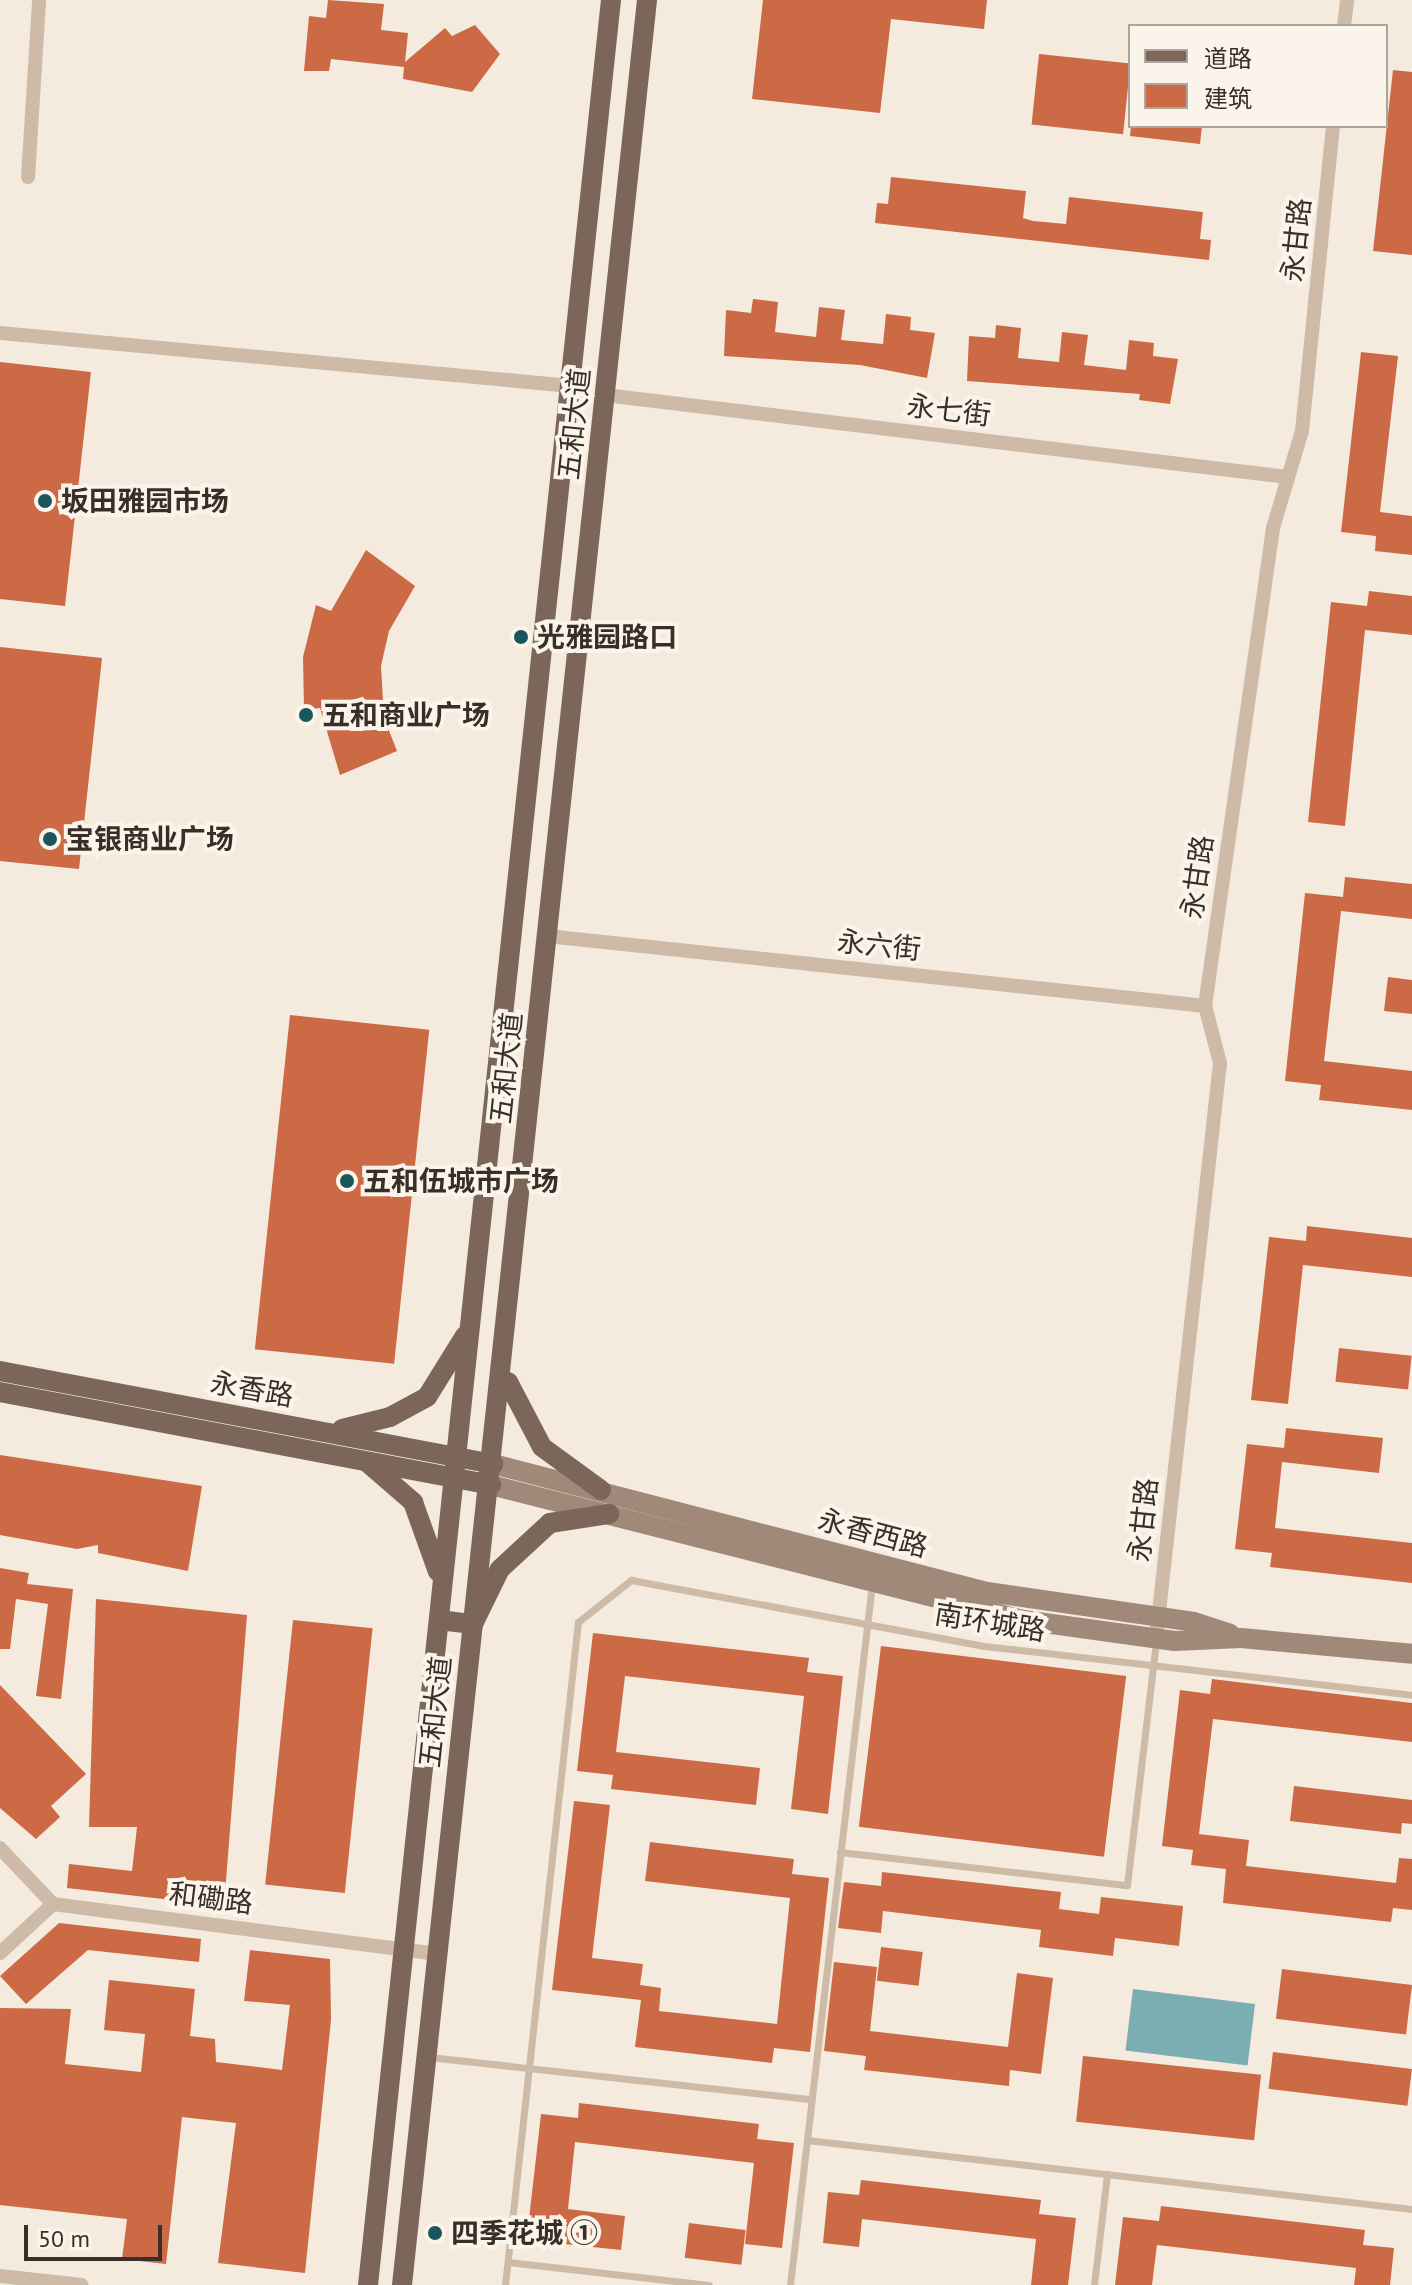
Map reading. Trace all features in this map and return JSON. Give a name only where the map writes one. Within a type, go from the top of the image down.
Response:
[{"type":"main road","name":"五和大道","points":[[368,2285],[611,0]]},
{"type":"main road","name":"五和大道","points":[[402,2285],[473,1624],[506,1356],[547,936],[647,0]]},
{"type":"main road","points":[[320,1430],[370,1424],[427,1397],[473,1315],[510,1317]]},
{"type":"main road","points":[[506,1356],[511,1399],[528,1430],[601,1490]]},
{"type":"main road","name":"永香路","points":[[0,1371],[493,1464]]},
{"type":"main road","name":"永香路","points":[[0,1392],[491,1485]]},
{"type":"main road","points":[[349,1456],[384,1473],[413,1502],[433,1540],[441,1610],[473,1624],[495,1577],[534,1533],[568,1517],[609,1514]]},
{"type":"main road","name":"永香西路","points":[[493,1464],[987,1592],[1158,1618],[1241,1638]]},
{"type":"main road","name":"永香西路","points":[[491,1485],[1023,1620],[1156,1639],[1241,1638],[1412,1654]]},
{"type":"street","points":[[28,177],[39,0]]},
{"type":"street","points":[[1344,24],[1347,0]]},
{"type":"street","name":"永甘路","points":[[1156,1639],[1220,1063],[1205,1006],[1273,528],[1302,431],[1333,128]]},
{"type":"street","points":[[0,333],[571,386]]},
{"type":"street","name":"永七街","points":[[605,395],[1288,477]]},
{"type":"street","name":"永六街","points":[[547,936],[1205,1006]]},
{"type":"street","points":[[0,1848],[53,1904],[0,1953]]},
{"type":"street","name":"和磡路","points":[[53,1904],[438,1954]]},
{"type":"street","points":[[0,2276],[82,2285]]},
{"type":"lane","name":"南环城路","points":[[529,2068],[578,1622],[631,1580],[866,1624],[1152,1666],[1412,1695]]},
{"type":"lane","points":[[790,2285],[872,1582]]},
{"type":"lane","points":[[840,1852],[1127,1885],[1156,1639]]},
{"type":"lane","points":[[427,2057],[812,2099]]},
{"type":"lane","points":[[505,2285],[529,2068]]},
{"type":"lane","points":[[807,2140],[1412,2209]]},
{"type":"lane","points":[[1094,2285],[1107,2174]]},
{"type":"lane","points":[[508,2262],[709,2285]]},
{"type":"water","points":[[1133,1989],[1255,2004],[1248,2066],[1125,2051]]},
{"type":"building","points":[[328,0],[384,4],[381,30],[408,33],[405,62],[445,28],[452,36],[475,25],[500,54],[472,92],[403,79],[404,67],[331,59],[329,71],[304,71],[309,16],[326,18]]},
{"type":"building","points":[[763,0],[987,0],[984,29],[891,19],[880,113],[752,99]]},
{"type":"building","points":[[1039,54],[1128,63],[1123,134],[1032,125]]},
{"type":"building","points":[[1393,70],[1412,72],[1412,255],[1373,251]]},
{"type":"building","points":[[1131,128],[1202,128],[1200,144],[1130,136]]},
{"type":"building","points":[[891,177],[1026,191],[1023,218],[1033,221],[1066,224],[1069,197],[1203,212],[1200,239],[1211,240],[1209,260],[875,223],[877,203],[888,204]]},
{"type":"building","points":[[753,299],[778,302],[775,332],[816,337],[819,307],[845,310],[841,340],[883,344],[886,314],[911,317],[910,330],[935,333],[927,378],[860,365],[724,356],[726,310],[751,313]]},
{"type":"building","points":[[996,325],[1021,328],[1018,358],[1059,362],[1062,332],[1088,335],[1084,365],[1126,370],[1129,340],[1154,343],[1153,356],[1178,359],[1170,404],[1139,400],[1140,394],[967,381],[969,336],[995,338]]},
{"type":"building","points":[[1361,352],[1398,356],[1380,512],[1412,516],[1412,555],[1375,551],[1376,536],[1341,532]]},
{"type":"building","name":"坂田雅园市场","points":[[0,362],[91,372],[65,606],[0,599]]},
{"type":"building","points":[[366,550],[415,586],[389,631],[381,666],[384,718],[397,751],[340,775],[320,708],[304,710],[303,657],[316,605],[331,611]]},
{"type":"building","points":[[1369,591],[1412,596],[1412,635],[1365,630],[1345,826],[1308,822],[1331,602],[1367,606]]},
{"type":"building","name":"宝银商业广场","points":[[0,647],[102,658],[79,869],[0,861]]},
{"type":"building","points":[[1345,877],[1412,884],[1412,919],[1341,911],[1324,1061],[1412,1071],[1412,1110],[1319,1100],[1321,1085],[1285,1081],[1305,893],[1343,897]]},
{"type":"building","points":[[1388,977],[1412,980],[1412,1014],[1384,1011]]},
{"type":"building","name":"五和伍城市广场","points":[[290,1015],[429,1030],[394,1364],[255,1349]]},
{"type":"building","points":[[1307,1226],[1412,1238],[1412,1277],[1303,1265],[1288,1404],[1251,1400],[1269,1237],[1306,1241]]},
{"type":"building","points":[[1339,1348],[1412,1356],[1408,1389],[1335,1382]]},
{"type":"building","points":[[1286,1428],[1383,1438],[1379,1473],[1282,1462],[1275,1528],[1412,1543],[1412,1583],[1270,1567],[1272,1553],[1235,1549],[1247,1444],[1284,1448]]},
{"type":"building","points":[[0,1455],[202,1486],[188,1571],[98,1553],[98,1545],[77,1549],[0,1535]]},
{"type":"building","points":[[0,1568],[29,1573],[27,1584],[73,1589],[61,1699],[36,1696],[48,1604],[16,1599],[10,1649],[0,1649]]},
{"type":"building","points":[[96,1599],[247,1615],[224,1906],[67,1888],[69,1864],[132,1871],[137,1827],[89,1827]]},
{"type":"building","points":[[293,1620],[373,1628],[345,1893],[265,1885]]},
{"type":"building","points":[[593,1633],[809,1658],[807,1672],[843,1676],[828,1814],[791,1809],[804,1696],[625,1676],[616,1752],[760,1768],[756,1805],[611,1789],[613,1775],[577,1771]]},
{"type":"building","points":[[881,1646],[1126,1676],[1104,1857],[859,1827]]},
{"type":"building","points":[[1212,1679],[1412,1703],[1412,1742],[1213,1719],[1199,1834],[1249,1840],[1246,1866],[1396,1883],[1399,1858],[1412,1859],[1412,1910],[1393,1908],[1391,1922],[1223,1903],[1226,1869],[1191,1865],[1193,1850],[1162,1846],[1180,1690],[1210,1694]]},
{"type":"building","points":[[0,1685],[86,1774],[51,1806],[60,1817],[36,1839],[0,1808]]},
{"type":"building","points":[[1294,1786],[1412,1800],[1412,1824],[1402,1823],[1401,1834],[1290,1821]]},
{"type":"building","points":[[574,1801],[610,1805],[592,1958],[643,1964],[640,1985],[661,1988],[659,2011],[777,2024],[790,1898],[645,1881],[650,1842],[794,1859],[792,1874],[829,1878],[810,2052],[774,2048],[772,2063],[635,2047],[641,2000],[552,1990]]},
{"type":"building","points":[[882,1872],[1061,1892],[1059,1909],[1099,1914],[1101,1897],[1183,1906],[1179,1946],[1115,1938],[1113,1956],[1039,1947],[1041,1930],[883,1911],[881,1933],[838,1928],[844,1882],[881,1886]]},
{"type":"building","points":[[59,1923],[201,1939],[199,1962],[88,1950],[26,2004],[0,1976]]},
{"type":"building","points":[[881,1947],[923,1952],[919,1986],[877,1981]]},
{"type":"building","points":[[250,1950],[330,1959],[331,2020],[305,2273],[218,2263],[236,2123],[182,2117],[166,2264],[122,2259],[127,2219],[0,2205],[0,2008],[71,2009],[65,2064],[141,2072],[145,2034],[104,2030],[109,1980],[195,1989],[190,2036],[215,2039],[216,2062],[282,2070],[290,2005],[244,2001]]},
{"type":"building","points":[[834,1962],[877,1967],[870,2031],[1008,2047],[1017,1973],[1053,1978],[1041,2074],[1010,2070],[1009,2086],[864,2070],[866,2056],[824,2051]]},
{"type":"building","points":[[1282,1969],[1412,1985],[1406,2035],[1276,2019]]},
{"type":"building","points":[[1273,2052],[1412,2069],[1407,2106],[1268,2089]]},
{"type":"building","points":[[1083,2056],[1261,2075],[1254,2140],[1076,2122]]},
{"type":"building","points":[[579,2103],[759,2124],[757,2139],[794,2143],[782,2248],[745,2244],[754,2163],[575,2142],[568,2209],[625,2216],[621,2250],[564,2244],[566,2223],[529,2219],[541,2114],[578,2118]]},
{"type":"building","points":[[861,2180],[1041,2200],[1039,2214],[1076,2218],[1068,2285],[1031,2285],[1036,2239],[862,2219],[859,2247],[823,2243],[828,2192],[859,2195]]},
{"type":"building","points":[[1161,2206],[1365,2230],[1363,2245],[1394,2248],[1390,2285],[1354,2285],[1356,2268],[1157,2245],[1152,2285],[1115,2285],[1123,2217],[1159,2221]]},
{"type":"building","points":[[689,2223],[746,2230],[741,2265],[685,2258]]},
{"type":"place","name":"坂田雅园市场","points":[[45,501]]},
{"type":"place","name":"光雅园路口","points":[[521,637]]},
{"type":"place","name":"五和商业广场","points":[[306,715]]},
{"type":"place","name":"宝银商业广场","points":[[50,839]]},
{"type":"place","name":"五和伍城市广场","points":[[347,1181]]},
{"type":"place","name":"四季花城 ①","points":[[435,2233]]}]
